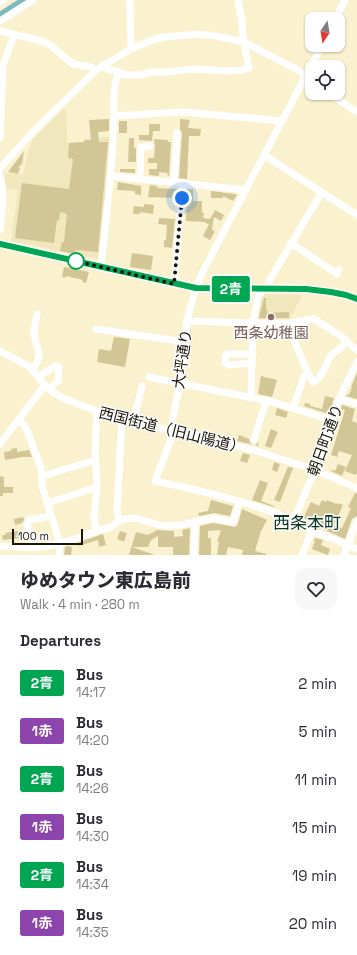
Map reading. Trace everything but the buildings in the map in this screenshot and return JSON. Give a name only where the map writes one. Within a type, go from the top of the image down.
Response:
[{"type":"street","points":[[0,2],[4,0]]},
{"type":"street","points":[[0,21],[33,0]]},
{"type":"street","points":[[130,0],[131,49]]},
{"type":"street","points":[[103,65],[106,69],[120,72],[125,75],[140,76],[152,72],[192,69],[227,71],[249,68],[238,0]]},
{"type":"street","points":[[338,12],[343,1]]},
{"type":"street","points":[[0,31],[42,41],[50,45],[73,64],[96,70]]},
{"type":"street","points":[[0,138],[3,65],[14,34]]},
{"type":"street","points":[[0,168],[33,132],[96,70],[131,49],[155,39],[182,35],[215,36],[244,42],[298,70],[305,76]]},
{"type":"street","points":[[102,267],[111,176],[114,96],[117,76],[120,72]]},
{"type":"street","name":"大坪通り","points":[[240,501],[217,494],[155,481],[171,439],[170,431],[180,383],[186,342],[187,321],[196,288],[282,121],[305,85]]},
{"type":"street","points":[[339,100],[357,112]]},
{"type":"street","points":[[114,116],[183,112],[282,121]]},
{"type":"street","points":[[174,182],[177,133]]},
{"type":"street","points":[[140,179],[141,147],[150,146]]},
{"type":"street","points":[[264,155],[357,215]]},
{"type":"street","points":[[0,174],[3,185],[3,197],[0,230]]},
{"type":"street","points":[[111,176],[246,190]]},
{"type":"street","points":[[174,284],[183,183]]},
{"type":"street","points":[[251,398],[253,323],[258,297],[265,289],[290,243],[322,192]]},
{"type":"street","points":[[290,243],[337,274],[340,270]]},
{"type":"street","points":[[0,244],[196,288],[306,289],[331,292],[357,299]]},
{"type":"street","points":[[32,369],[39,358],[40,352],[34,332],[37,314]]},
{"type":"street","points":[[187,321],[253,323],[317,320],[346,340],[351,348],[357,350]]},
{"type":"street","points":[[289,322],[295,343],[313,382],[318,379],[331,354],[342,347],[346,340]]},
{"type":"street","points":[[96,329],[186,342]]},
{"type":"street","name":"西国街道（旧山陽道）","points":[[0,351],[30,367],[47,387],[67,400],[133,422],[257,451],[315,470],[357,488]]},
{"type":"street","points":[[252,354],[228,354],[226,355],[225,362],[228,365],[252,363]]},
{"type":"street","name":"朝日町通り","points":[[294,519],[315,470],[339,399],[357,362]]},
{"type":"street","points":[[0,444],[19,419],[47,387],[58,381],[59,367],[55,366],[38,377]]},
{"type":"street","points":[[293,408],[304,376],[308,373]]},
{"type":"street","points":[[149,377],[266,401],[332,420]]},
{"type":"street","points":[[133,422],[142,386]]},
{"type":"street","points":[[339,399],[357,404]]},
{"type":"street","points":[[254,440],[266,401]]},
{"type":"street","points":[[96,531],[94,516],[97,487],[97,411]]},
{"type":"street","points":[[19,419],[27,430],[41,468],[43,476],[42,486],[60,544],[59,555]]},
{"type":"street","points":[[120,521],[117,510],[122,419]]},
{"type":"street","points":[[43,476],[96,460]]},
{"type":"street","points":[[48,503],[97,487]]},
{"type":"street","points":[[0,546],[33,548],[60,544],[112,527],[125,519],[135,518],[159,525],[175,526],[213,518],[233,522],[240,501],[294,519],[308,526],[310,534],[302,555]]},
{"type":"street","points":[[33,548],[33,543],[27,524],[29,520],[52,516]]},
{"type":"street","points":[[194,555],[195,522]]},
{"type":"street","points":[[344,555],[357,522]]},
{"type":"street","points":[[310,534],[321,534],[357,549]]},
{"type":"shaded area","points":[[64,108],[66,109],[67,143],[84,142],[84,139],[101,139],[101,137],[110,137],[111,145],[98,259],[11,241],[18,190],[4,188],[2,175],[5,173],[23,175],[27,156],[33,139]]},
{"type":"shaded area","points":[[262,294],[302,295],[289,321],[255,321]]},
{"type":"waterway","points":[[0,16],[25,0]]},
{"type":"bus line","name":"2青","points":[[0,244],[196,288],[306,289],[331,292],[357,299]]},
{"type":"place","name":"西条幼稚園","points":[[271,317]]},
{"type":"district","name":"西条本町","points":[[307,523]]},
{"type":"route","points":[[76,261],[71,260],[174,284],[182,198]]}]
